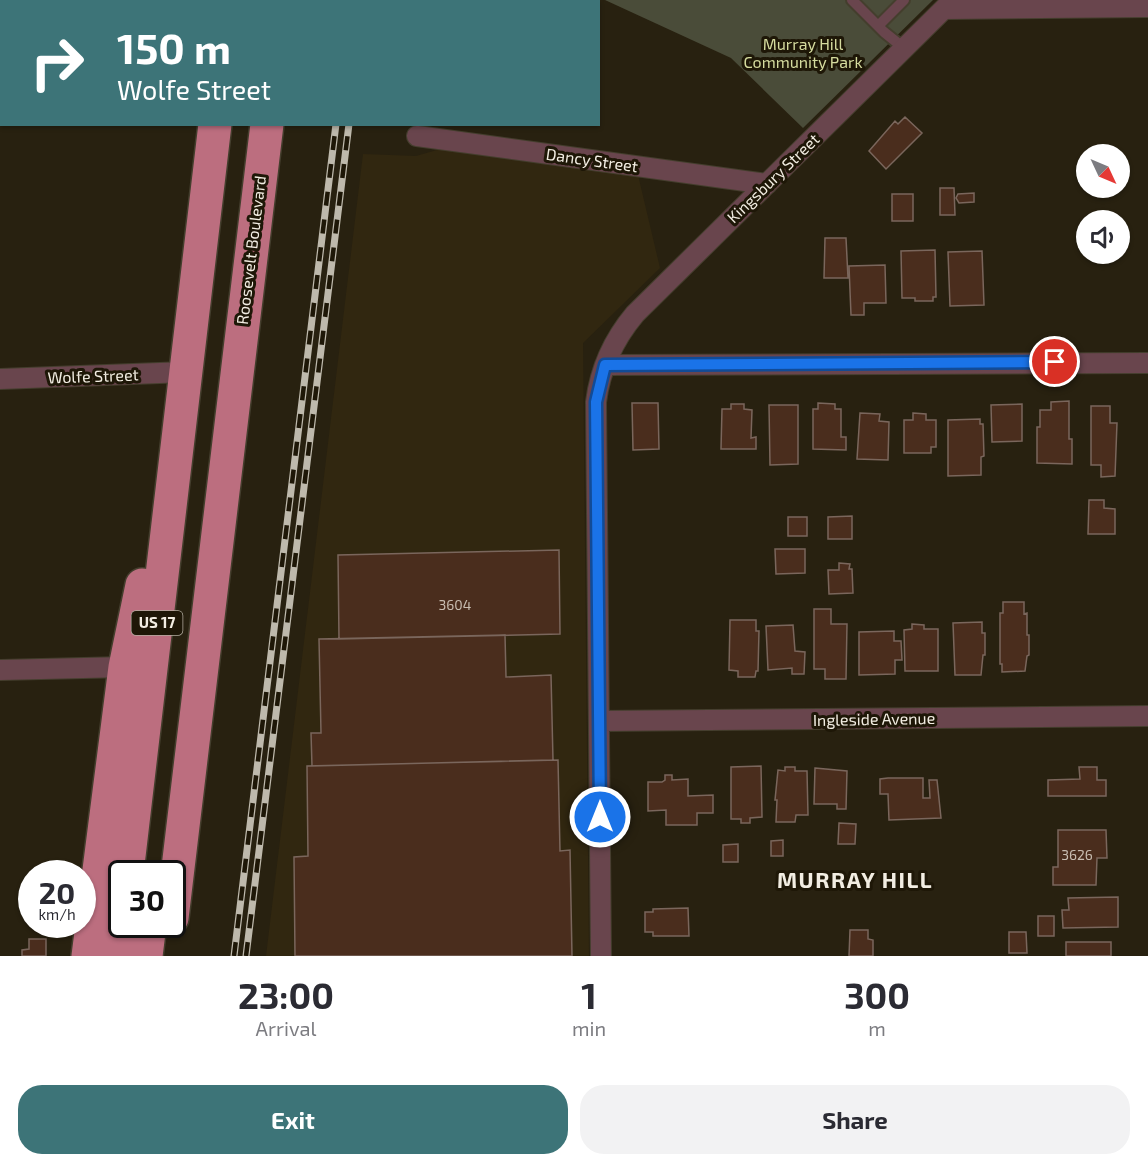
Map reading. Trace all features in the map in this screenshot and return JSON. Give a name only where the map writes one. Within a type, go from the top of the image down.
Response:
[{"type":"highway","name":"US 17","points":[[129,860],[215,126]]},
{"type":"highway","name":"Roosevelt Boulevard","points":[[236,375],[267,126]]},
{"type":"highway","points":[[88,956],[125,667],[186,372]]},
{"type":"highway","name":"US 17","points":[[158,860],[236,375]]},
{"type":"highway","points":[[179,860],[236,375]]},
{"type":"highway","points":[[117,956],[120,938]]},
{"type":"highway","points":[[146,956],[148,938]]},
{"type":"highway","points":[[168,956],[170,938]]},
{"type":"street","points":[[944,3],[1148,7]]},
{"type":"street","name":"Kingsbury Street","points":[[601,956],[596,402],[605,365],[613,344],[635,314],[905,49],[944,3]]},
{"type":"street","name":"Dancy Street","points":[[417,136],[767,184]]},
{"type":"street","points":[[605,365],[1148,363]]},
{"type":"street","name":"Wolfe Street","points":[[0,379],[186,372]]},
{"type":"street","points":[[0,669],[125,667]]},
{"type":"street","name":"Ingleside Avenue","points":[[599,721],[1148,716]]},
{"type":"lane","points":[[852,0],[905,49]]},
{"type":"lane","points":[[878,26],[904,0]]},
{"type":"shaded area","points":[[444,148],[638,175],[660,268],[583,343],[589,956],[266,956],[363,154],[416,156]]},
{"type":"green space","name":"Murray Hill Community Park","points":[[605,0],[933,0],[803,128],[731,58]]},
{"type":"building","points":[[905,117],[922,133],[886,169],[869,151],[895,121],[898,124]]},
{"type":"building","points":[[940,188],[954,188],[955,215],[940,215]]},
{"type":"building","points":[[974,193],[974,202],[959,203],[956,198],[958,194]]},
{"type":"building","points":[[892,194],[913,194],[913,221],[892,221]]},
{"type":"building","points":[[825,238],[846,238],[848,278],[824,278]]},
{"type":"building","points":[[935,250],[936,297],[933,297],[933,301],[902,298],[901,251]]},
{"type":"building","points":[[982,251],[984,305],[950,306],[948,252]]},
{"type":"building","points":[[885,265],[886,303],[864,303],[864,315],[851,315],[849,266]]},
{"type":"building","points":[[1069,401],[1069,439],[1072,439],[1072,464],[1037,463],[1037,427],[1040,427],[1040,410],[1051,410],[1051,402]]},
{"type":"building","points":[[632,403],[658,403],[659,449],[633,450]]},
{"type":"building","points":[[818,403],[835,404],[835,409],[841,409],[841,437],[846,437],[846,450],[813,449],[813,409],[818,409]]},
{"type":"building","points":[[731,404],[744,404],[744,409],[752,410],[751,438],[756,437],[756,449],[721,449],[722,409],[731,409]]},
{"type":"building","points":[[1022,404],[1022,441],[992,442],[991,405]]},
{"type":"building","points":[[769,405],[798,405],[798,464],[770,465]]},
{"type":"building","points":[[1091,406],[1110,406],[1110,423],[1117,423],[1115,476],[1101,477],[1101,465],[1091,465]]},
{"type":"building","points":[[860,413],[880,414],[879,421],[889,422],[888,460],[857,459]]},
{"type":"building","points":[[913,413],[926,414],[926,420],[936,420],[936,447],[931,447],[931,453],[904,453],[904,420],[913,420]]},
{"type":"building","points":[[980,419],[980,424],[983,424],[984,456],[981,457],[981,475],[948,476],[948,420]]},
{"type":"building","points":[[1089,500],[1104,500],[1104,508],[1115,509],[1115,534],[1088,534]]},
{"type":"building","points":[[852,516],[852,539],[828,539],[828,517]]},
{"type":"building","points":[[788,517],[807,517],[807,536],[788,536]]},
{"type":"building","points":[[775,549],[805,549],[805,573],[776,574]]},
{"type":"building","points":[[559,550],[560,634],[339,639],[338,555]]},
{"type":"building","points":[[839,563],[850,564],[853,593],[829,594],[828,570],[839,570]]},
{"type":"building","points":[[1003,602],[1024,602],[1024,614],[1027,613],[1027,635],[1029,635],[1029,655],[1025,671],[1002,672],[1000,613],[1003,613]]},
{"type":"building","points":[[814,609],[831,609],[831,624],[847,624],[846,679],[825,679],[825,669],[814,669]]},
{"type":"building","points":[[730,620],[756,620],[756,631],[759,631],[758,671],[755,677],[738,677],[738,671],[729,670]]},
{"type":"building","points":[[982,622],[982,633],[985,633],[985,655],[983,655],[981,675],[955,675],[953,623]]},
{"type":"building","points":[[912,624],[924,625],[924,629],[938,629],[938,671],[905,671],[904,630],[912,629]]},
{"type":"building","points":[[793,625],[795,651],[805,652],[804,674],[792,674],[792,668],[768,670],[766,626]]},
{"type":"building","points":[[894,631],[894,641],[901,641],[902,660],[895,660],[895,674],[859,675],[859,632]]},
{"type":"building","points":[[505,635],[506,677],[551,675],[553,760],[312,766],[311,733],[321,733],[319,639]]},
{"type":"building","points":[[558,760],[560,851],[570,850],[572,956],[295,956],[294,857],[308,856],[307,766]]},
{"type":"building","points":[[761,766],[762,817],[750,818],[750,823],[741,823],[741,819],[731,819],[731,767]]},
{"type":"building","points":[[785,767],[795,767],[795,771],[807,771],[808,815],[796,815],[795,822],[776,822],[777,800],[775,800],[778,770],[785,771]]},
{"type":"building","points":[[1079,767],[1097,767],[1097,780],[1106,780],[1106,796],[1048,796],[1048,780],[1080,779]]},
{"type":"building","points":[[815,768],[847,771],[846,809],[837,809],[837,804],[814,804]]},
{"type":"building","points":[[665,775],[672,775],[672,780],[688,779],[688,796],[713,795],[713,813],[697,813],[697,825],[666,825],[666,810],[648,811],[648,782],[662,782],[665,780]]},
{"type":"building","points":[[923,778],[923,798],[930,798],[929,780],[937,780],[941,818],[889,820],[888,794],[880,794],[880,779]]},
{"type":"building","points":[[839,823],[856,824],[855,844],[838,844]]},
{"type":"building","points":[[1058,830],[1106,830],[1107,858],[1097,858],[1096,885],[1053,885],[1053,867],[1058,867]]},
{"type":"building","points":[[783,840],[783,856],[771,856],[771,841]]},
{"type":"building","points":[[738,844],[738,862],[723,862],[723,845]]},
{"type":"building","points":[[1118,897],[1118,927],[1063,928],[1062,910],[1069,910],[1068,898]]},
{"type":"building","points":[[688,908],[689,936],[653,936],[653,932],[645,932],[645,912],[653,912],[653,909]]},
{"type":"building","points":[[1038,916],[1054,916],[1054,936],[1038,936]]},
{"type":"building","points":[[850,930],[868,930],[868,939],[873,940],[873,956],[849,956]]},
{"type":"building","points":[[1009,932],[1026,932],[1027,953],[1009,953]]},
{"type":"building","points":[[29,939],[46,939],[46,956],[22,956],[22,950],[29,949]]},
{"type":"building","points":[[1066,942],[1111,942],[1111,956],[1066,956]]},
{"type":"railway","points":[[234,956],[336,126]]},
{"type":"railway","points":[[246,956],[349,126]]},
{"type":"district","name":"MURRAY HILL","points":[[855,880]]},
{"type":"route","points":[[600,817],[596,402],[605,365],[1055,362]]}]
